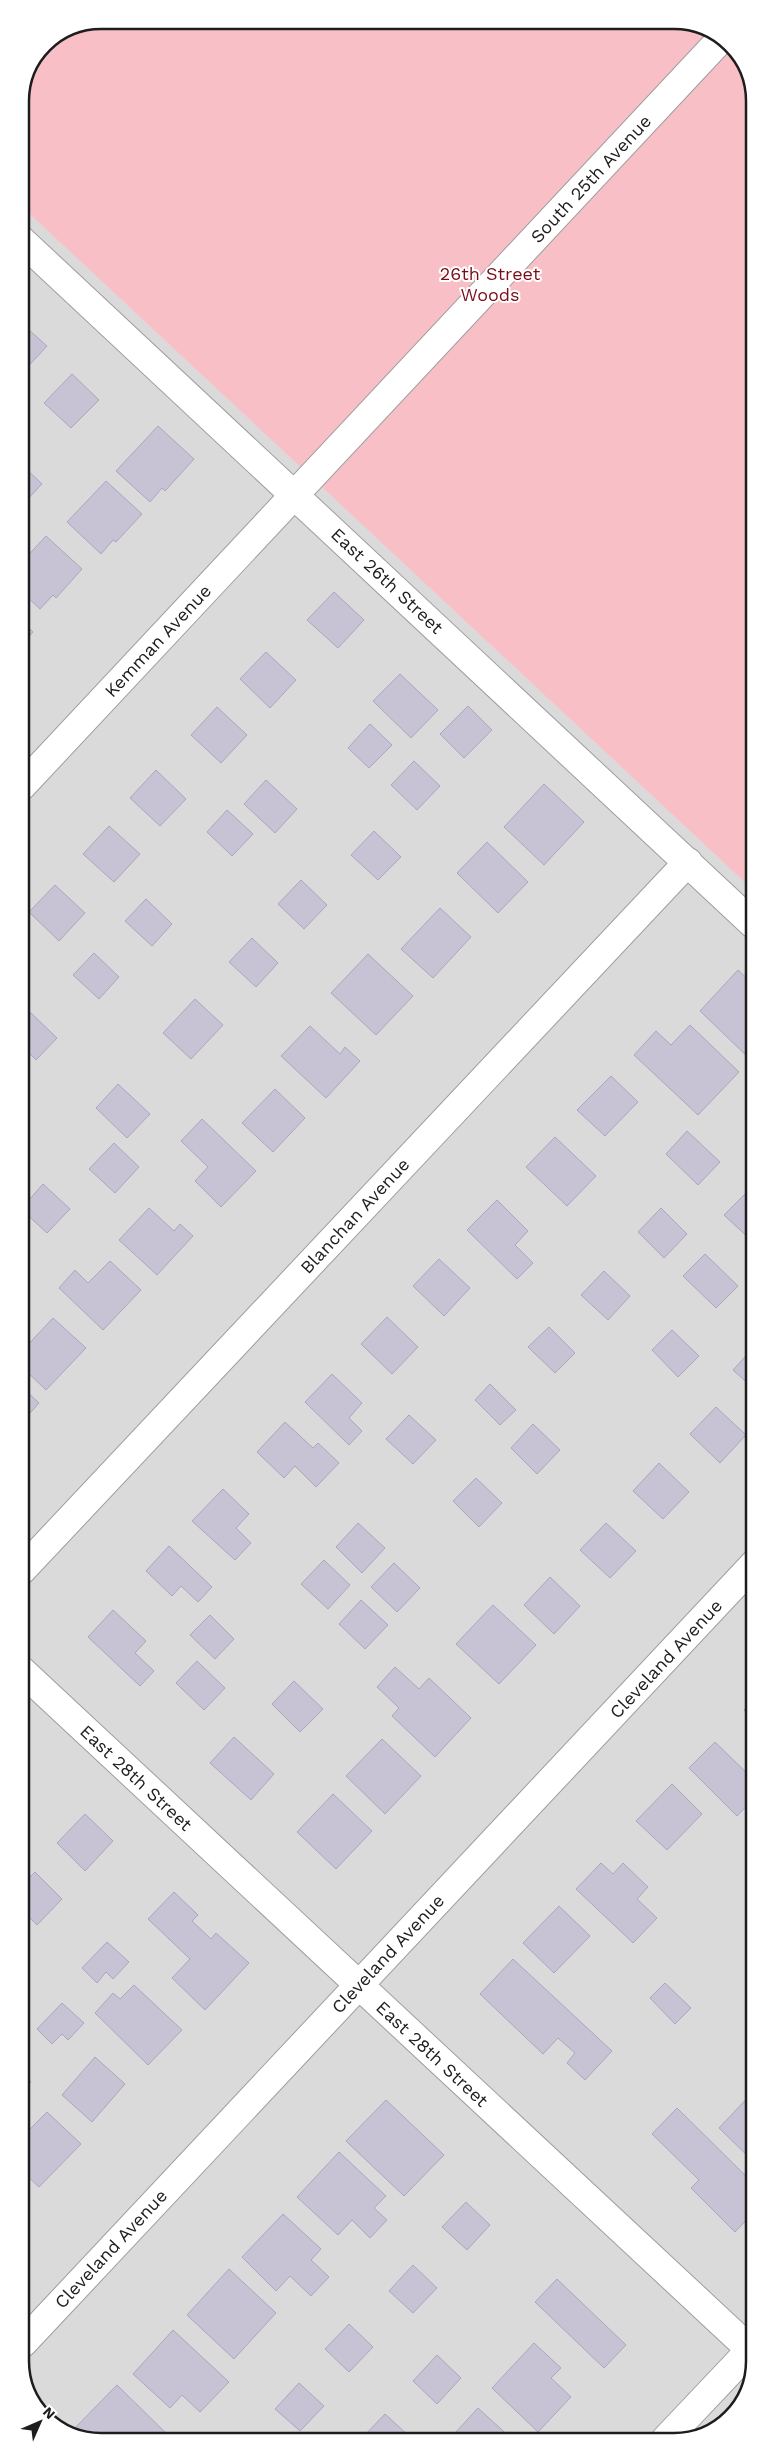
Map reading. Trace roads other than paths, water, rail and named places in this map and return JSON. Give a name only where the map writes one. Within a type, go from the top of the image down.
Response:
[{"type":"street","name":"South 25th Avenue","points":[[296,495],[717,43]]},
{"type":"street","name":"East 26th Street","points":[[29,247],[746,917]]},
{"type":"street","name":"Kemman Avenue","points":[[29,779],[296,495]]},
{"type":"street","name":"Blanchan Avenue","points":[[29,1563],[688,862]]},
{"type":"street","name":"Cleveland Avenue","points":[[29,2337],[746,1573]]},
{"type":"street","name":"East 28th Street","points":[[29,1679],[358,1986],[746,2344]]},
{"type":"street","points":[[673,2433],[746,2357]]},
{"type":"park label","name":"26th Street Woods","points":[[490,284]]}]
